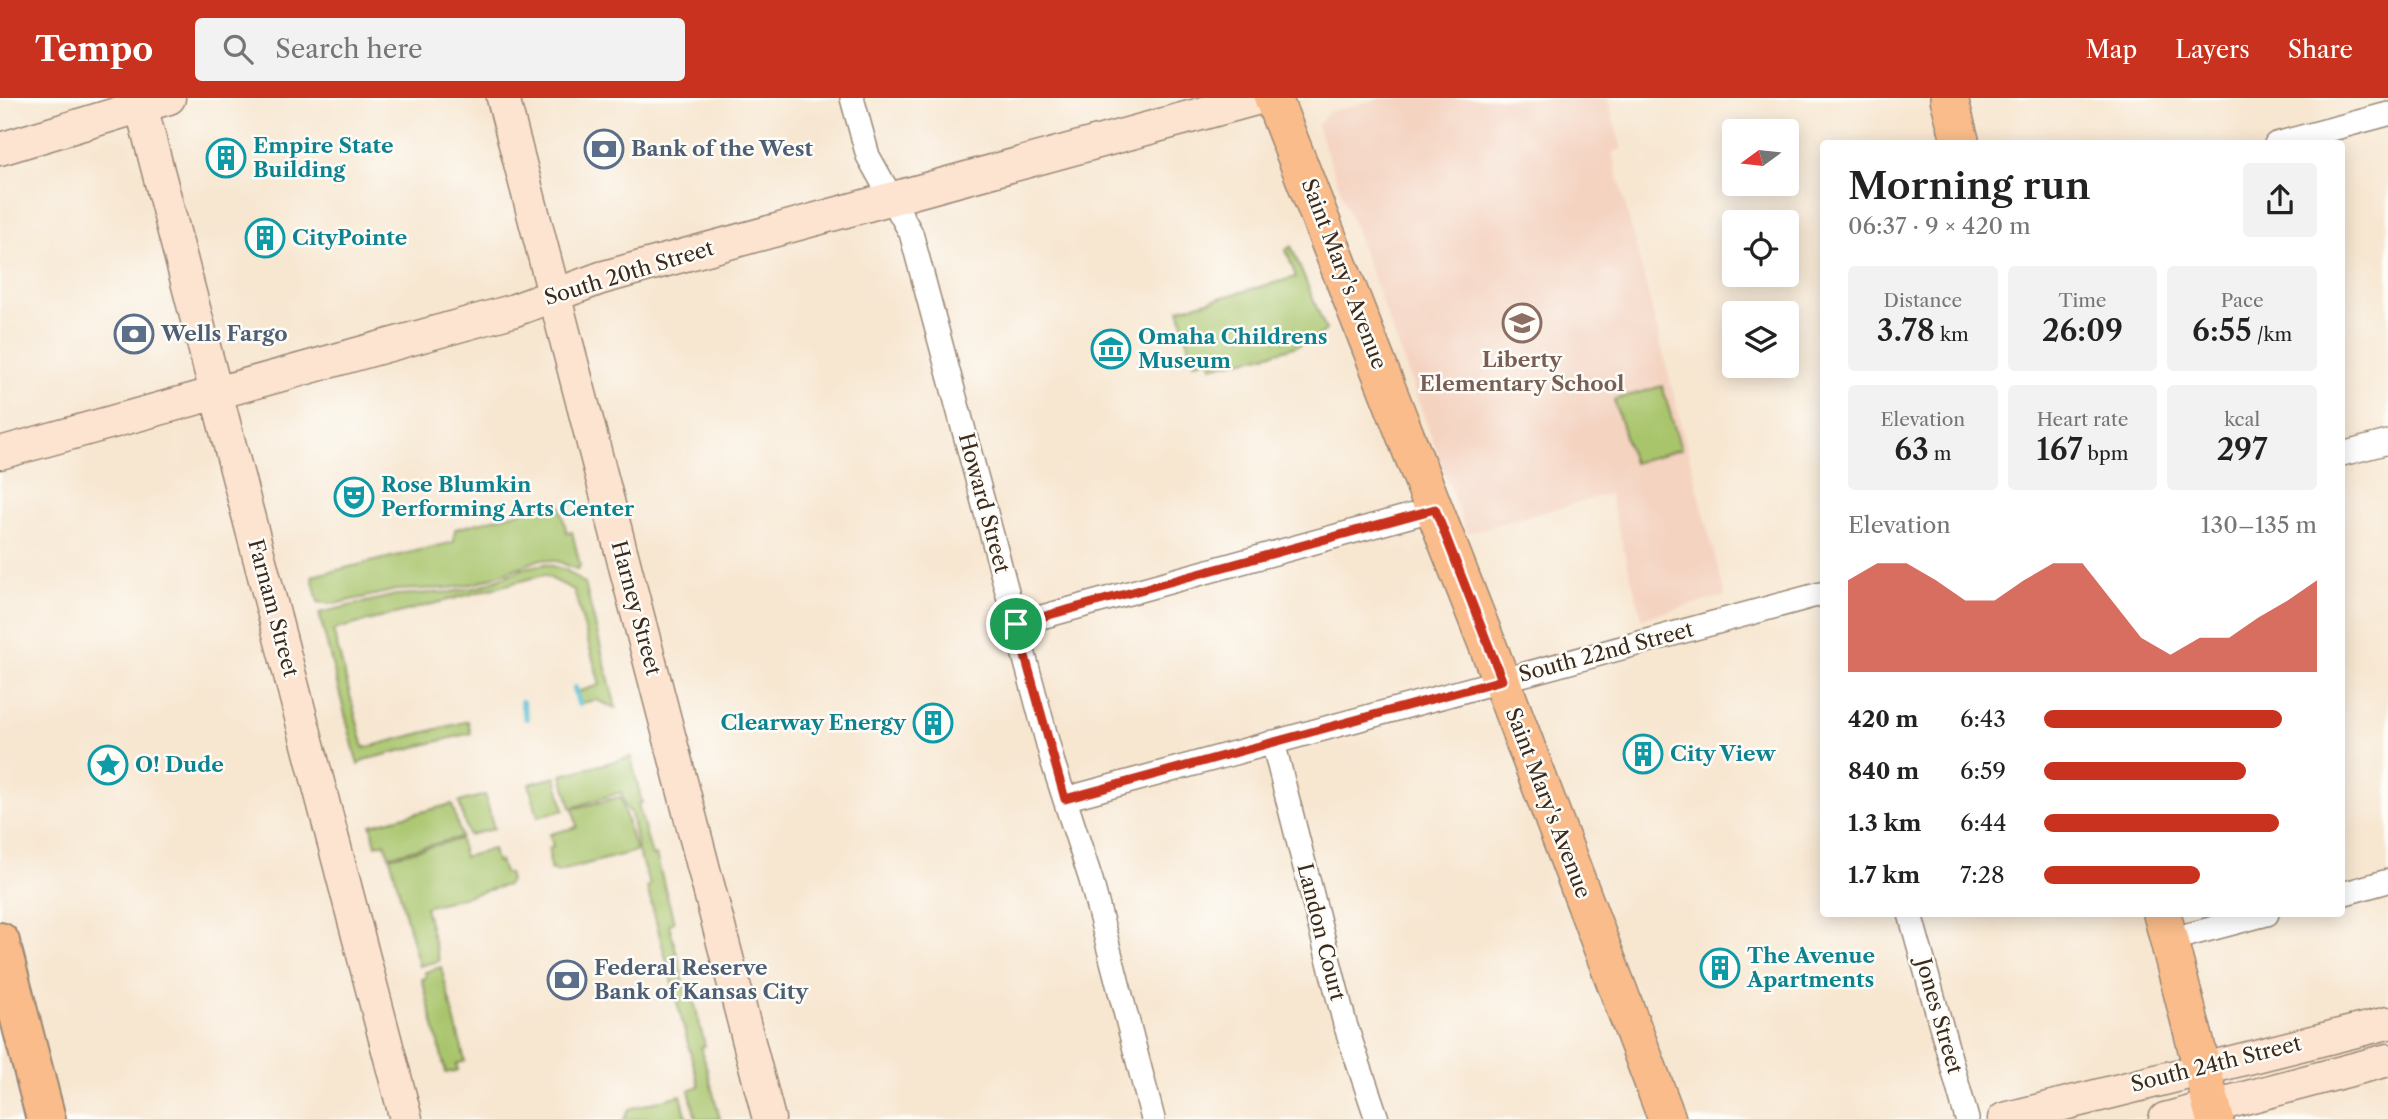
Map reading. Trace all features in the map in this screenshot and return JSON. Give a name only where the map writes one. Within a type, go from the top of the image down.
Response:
[{"type":"highway","points":[[0,942],[46,1119]]},
{"type":"main road","name":"Harney Street","points":[[503,98],[769,1119]]},
{"type":"main road","name":"South 20th Street","points":[[0,453],[512,310],[601,278],[1259,98]]},
{"type":"main road","name":"Saint Mary's Avenue","points":[[1273,98],[1502,680],[1667,1119]]},
{"type":"main road","points":[[1949,98],[1960,140]]},
{"type":"main road","points":[[0,149],[150,101]]},
{"type":"main road","name":"Farnam Street","points":[[150,101],[216,392],[406,1119]]},
{"type":"main road","points":[[2166,927],[2213,1113]]},
{"type":"main road","name":"South 24th Street","points":[[2004,1119],[2388,1023]]},
{"type":"main road","name":"South 24th Street","points":[[2165,1119],[2213,1113],[2388,1060]]},
{"type":"street","name":"Howard Street","points":[[852,98],[868,156],[894,198],[911,233],[1016,624],[1065,799],[1091,880],[1153,1119]]},
{"type":"street","points":[[2291,140],[2388,114]]},
{"type":"street","points":[[2345,453],[2388,442]]},
{"type":"street","points":[[1016,624],[1435,509]]},
{"type":"street","name":"South 22nd Street","points":[[1065,799],[1502,680],[1820,598]]},
{"type":"street","name":"Landon Court","points":[[1273,742],[1345,1024],[1377,1119]]},
{"type":"street","points":[[2345,893],[2388,881]]},
{"type":"street","name":"Jones Street","points":[[1911,917],[1968,1119]]},
{"type":"street","points":[[2166,927],[2244,917]]},
{"type":"shaded area","name":"Liberty Elementary School","points":[[1382,98],[1607,98],[1622,149],[1612,153],[1725,596],[1642,618],[1609,494],[1467,533],[1317,126],[1328,112]]},
{"type":"green space","points":[[1291,246],[1326,330],[1303,344],[1272,353],[1212,367],[1209,358],[1194,363],[1179,309],[1296,277],[1286,250]]},
{"type":"green space","points":[[1662,386],[1681,449],[1633,463],[1614,400]]},
{"type":"green space","points":[[559,502],[567,533],[572,532],[580,565],[578,570],[560,562],[541,559],[477,583],[450,588],[396,590],[334,604],[318,602],[312,576],[454,542],[455,529]]},
{"type":"green space","points":[[545,564],[566,570],[585,584],[616,708],[596,700],[580,703],[577,692],[600,685],[574,590],[544,575],[333,630],[364,748],[468,721],[471,733],[364,760],[358,765],[319,613],[396,595],[451,592],[479,587],[525,568]]},
{"type":"green space","points":[[631,757],[642,803],[638,804],[652,856],[656,855],[674,922],[669,924],[688,998],[693,997],[705,1046],[701,1047],[720,1119],[696,1119],[689,1090],[699,1086],[647,887],[650,885],[638,852],[631,813],[625,806],[621,792],[571,808],[562,775]]},
{"type":"green space","points":[[556,777],[564,810],[538,817],[529,784]]},
{"type":"green space","points":[[485,795],[494,829],[468,835],[459,802]]},
{"type":"green space","points":[[620,797],[636,851],[556,872],[554,869],[550,870],[549,848],[553,847],[550,834],[577,827],[573,809]]},
{"type":"green space","points":[[452,804],[461,837],[389,856],[385,843],[376,845],[371,825]]},
{"type":"green space","points":[[460,839],[464,857],[493,849],[496,862],[500,861],[510,881],[507,885],[425,907],[439,961],[419,966],[390,857]]},
{"type":"green space","points":[[441,967],[465,1061],[456,1064],[458,1070],[446,1073],[422,979],[426,978],[425,972]]},
{"type":"green space","points":[[681,1095],[687,1119],[624,1119],[629,1109]]},
{"type":"waterway","points":[[575,688],[579,704]]},
{"type":"waterway","points":[[522,702],[526,718]]},
{"type":"place","name":"Bank of the West","points":[[604,149]]},
{"type":"place","name":"Empire State Building","points":[[226,158]]},
{"type":"place","name":"CityPointe","points":[[265,238]]},
{"type":"place","name":"Liberty Elementary School","points":[[1522,323]]},
{"type":"place","name":"Wells Fargo","points":[[134,334]]},
{"type":"place","name":"Omaha Childrens Museum","points":[[1111,349]]},
{"type":"place","name":"Rose Blumkin Performing Arts Center","points":[[354,497]]},
{"type":"place","name":"Clearway Energy","points":[[933,723]]},
{"type":"place","name":"City View","points":[[1643,754]]},
{"type":"place","name":"O! Dude","points":[[108,765]]},
{"type":"place","name":"The Avenue Apartments","points":[[1720,968]]},
{"type":"place","name":"Federal Reserve Bank of Kansas City","points":[[567,980]]},
{"type":"route","points":[[1435,509],[1502,680],[1065,799],[1016,624],[1435,509]]}]
